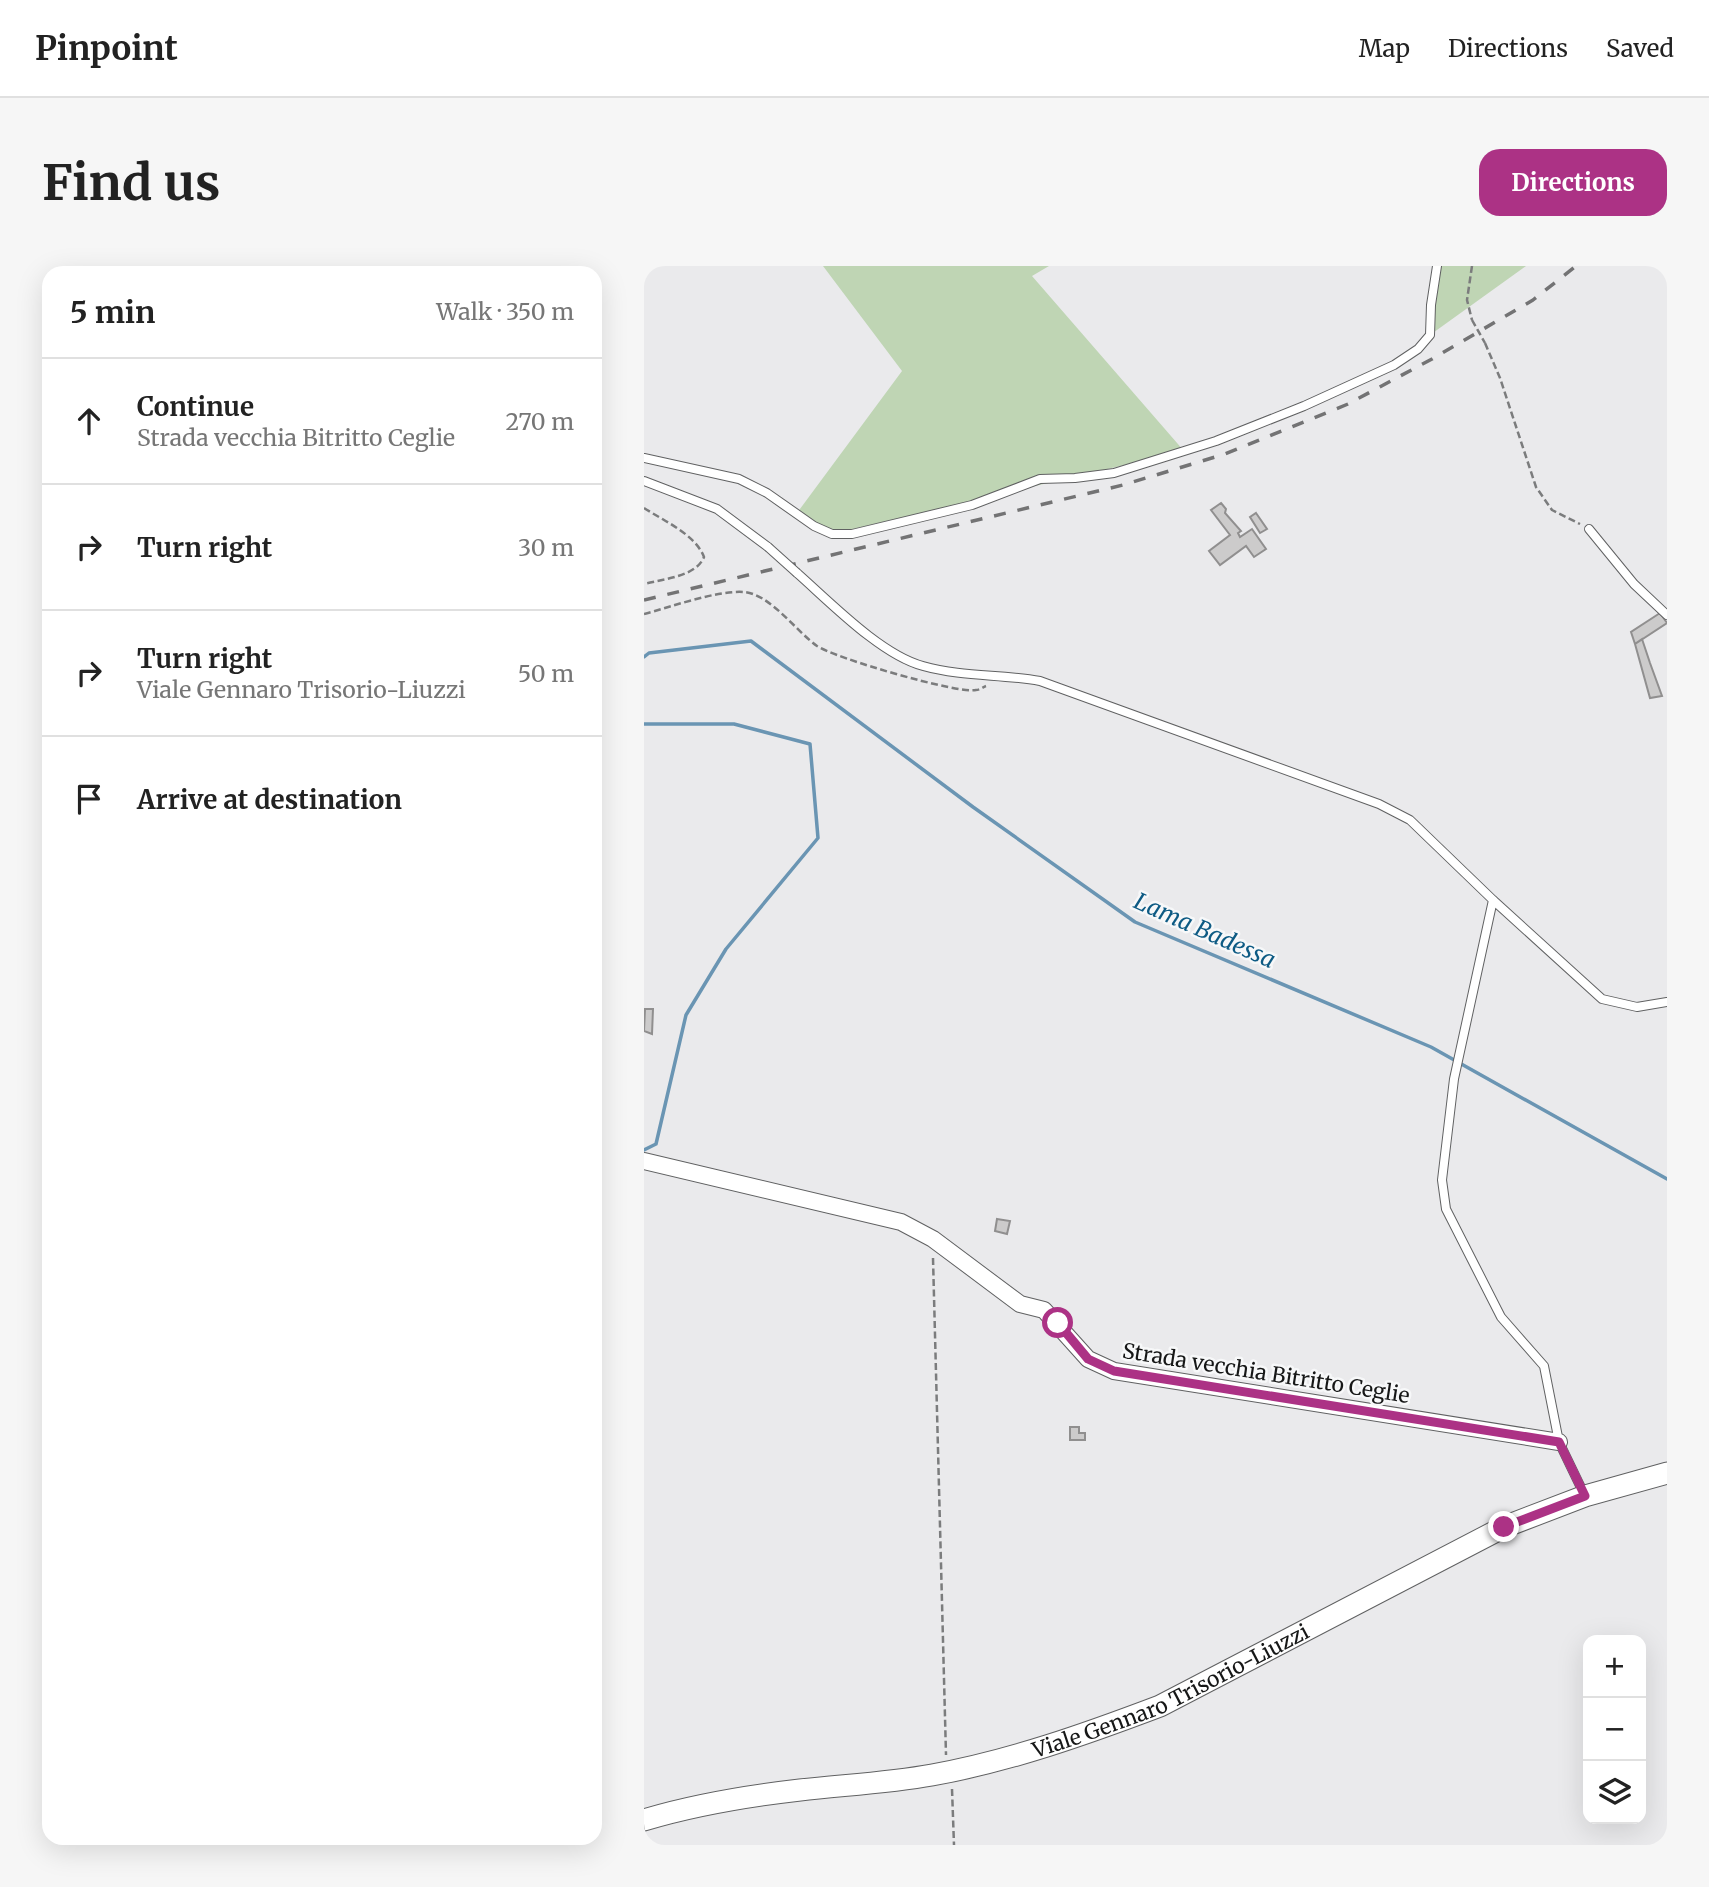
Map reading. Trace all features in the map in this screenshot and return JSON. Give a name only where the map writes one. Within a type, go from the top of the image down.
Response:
[{"type":"main road","name":"Viale Gennaro Trisorio-Liuzzi","points":[[644,1820],[762,1795],[858,1786],[951,1771],[1027,1752],[1160,1706],[1504,1527],[1585,1496],[1667,1473]]},
{"type":"street","name":"Strada vecchia Bitritto Ceglie","points":[[644,1161],[901,1222],[933,1239],[1020,1304],[1044,1310],[1088,1359],[1114,1371],[1559,1442]]},
{"type":"lane","points":[[644,458],[739,479],[767,493],[814,526],[832,534],[852,534],[972,505],[1040,479],[1114,473],[1216,441],[1292,411],[1394,365],[1418,349],[1430,335],[1437,266]]},
{"type":"lane","points":[[644,481],[717,509],[768,547],[856,625],[884,646],[919,665],[951,672],[1014,676],[1053,685],[1379,804],[1410,820],[1602,999],[1637,1007],[1667,1002]]},
{"type":"lane","points":[[1589,529],[1634,584],[1667,615]]},
{"type":"lane","points":[[1493,900],[1454,1079],[1442,1180],[1446,1209],[1501,1317],[1544,1366],[1559,1442],[1585,1496]]},
{"type":"path","points":[[1472,266],[1467,300],[1472,320],[1500,378],[1536,487],[1552,510],[1589,529]]},
{"type":"path","points":[[644,508],[688,537],[701,549],[704,557],[701,565],[688,572],[644,584]]},
{"type":"path","points":[[644,614],[718,595],[745,592],[761,598],[817,646],[851,662],[975,691],[997,677]]},
{"type":"path","points":[[933,1239],[945,1740],[951,1771],[954,1845]]},
{"type":"green space","points":[[823,266],[1049,266],[1032,276],[1184,451],[832,534],[797,513],[902,371]]},
{"type":"green space","points":[[1437,266],[1526,266],[1430,335]]},
{"type":"building","points":[[1221,503],[1226,509],[1225,513],[1241,531],[1238,533],[1240,537],[1252,529],[1266,549],[1254,557],[1246,546],[1220,565],[1209,551],[1230,535],[1211,510]]},
{"type":"building","points":[[1256,513],[1267,529],[1260,533],[1250,517]]},
{"type":"building","points":[[1660,613],[1667,623],[1635,644],[1631,632]]},
{"type":"building","points":[[1642,639],[1662,696],[1650,698],[1635,644]]},
{"type":"building","points":[[645,1009],[653,1009],[652,1034],[644,1031]]},
{"type":"building","points":[[997,1219],[1010,1221],[1007,1234],[995,1231]]},
{"type":"building","points":[[1070,1427],[1079,1427],[1079,1433],[1085,1433],[1085,1440],[1070,1440]]},
{"type":"waterway","name":"Lama Badessa","points":[[644,657],[649,653],[751,641],[973,807],[1135,922],[1431,1047],[1667,1179]]},
{"type":"waterway","name":"Lama Badessa","points":[[644,724],[734,724],[810,744],[818,838],[726,949],[686,1015],[656,1144],[644,1150]]},
{"type":"railway","points":[[644,600],[1123,485],[1225,454],[1348,404],[1533,300],[1576,266]]},
{"type":"route","points":[[1058,1323],[1088,1359],[1114,1371],[1559,1442],[1585,1496],[1504,1527]]}]
